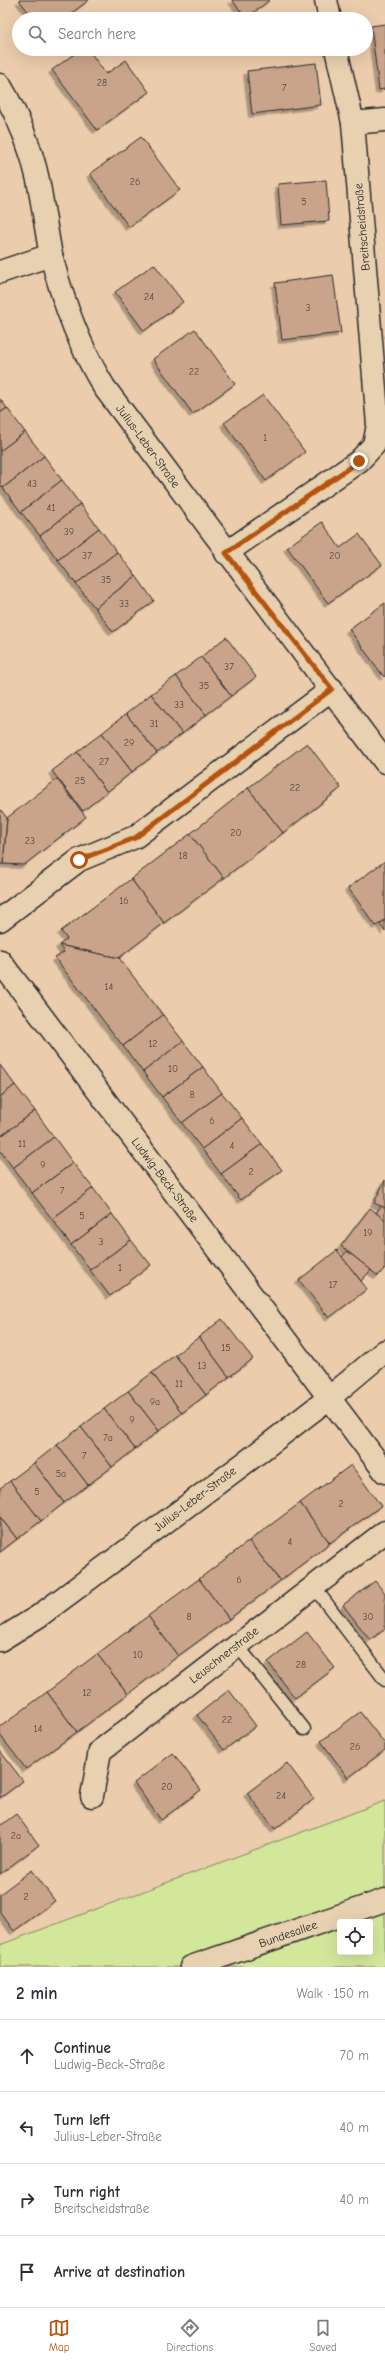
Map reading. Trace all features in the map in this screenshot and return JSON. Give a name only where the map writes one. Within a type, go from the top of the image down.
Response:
[{"type":"street","points":[[326,0],[329,12]]},
{"type":"street","name":"Breitscheidstraße","points":[[226,553],[359,461],[374,445],[378,425],[378,330],[353,124],[338,56]]},
{"type":"street","name":"Julius-Leber-Straße","points":[[0,85],[27,141],[38,179],[51,255],[71,321],[85,356],[104,387],[226,553],[332,689],[385,762]]},
{"type":"street","points":[[353,124],[385,120]]},
{"type":"street","points":[[0,272],[51,255]]},
{"type":"street","points":[[0,920],[79,860],[135,838],[332,689]]},
{"type":"street","name":"Ludwig-Beck-Straße","points":[[0,961],[329,1398]]},
{"type":"street","name":"Julius-Leber-Straße","points":[[0,1640],[39,1616],[329,1398],[385,1351]]},
{"type":"street","points":[[329,1398],[385,1472]]},
{"type":"street","name":"Leuschnerstraße","points":[[92,1796],[100,1751],[385,1532]]},
{"type":"street","name":"Bundesallee","points":[[191,1967],[385,1900]]},
{"type":"lane","points":[[314,1586],[385,1680]]},
{"type":"lane","points":[[237,1645],[304,1729]]},
{"type":"green space","points":[[385,1801],[385,1967],[0,1967],[0,1945]]},
{"type":"building","points":[[19,0],[89,0],[73,12],[28,12]]},
{"type":"building","points":[[232,0],[270,0],[254,12],[241,12]]},
{"type":"building","points":[[385,24],[385,89],[379,90],[373,42],[373,26]]},
{"type":"building","points":[[71,56],[93,56],[106,74],[126,60],[149,92],[97,130],[52,70]]},
{"type":"building","points":[[316,63],[321,105],[252,114],[247,71]]},
{"type":"building","points":[[141,137],[180,190],[129,227],[90,174]]},
{"type":"building","points":[[326,180],[329,221],[281,225],[278,184]]},
{"type":"building","points":[[154,264],[183,302],[144,331],[115,292]]},
{"type":"building","points":[[333,275],[341,333],[282,340],[275,283]]},
{"type":"building","points":[[195,329],[235,384],[193,414],[153,359]]},
{"type":"building","points":[[263,395],[305,452],[266,481],[224,423]]},
{"type":"building","points":[[0,399],[7,408],[0,413]]},
{"type":"building","points":[[7,408],[25,432],[0,451],[0,413]]},
{"type":"building","points":[[25,432],[44,456],[3,488],[0,484],[0,451]]},
{"type":"building","points":[[44,456],[62,480],[21,512],[3,488]]},
{"type":"building","points":[[62,480],[80,504],[40,536],[21,512]]},
{"type":"building","points":[[80,504],[99,528],[58,560],[40,536]]},
{"type":"building","points":[[322,522],[340,548],[359,534],[382,565],[328,603],[287,547]]},
{"type":"building","points":[[99,528],[117,552],[76,584],[58,560]]},
{"type":"building","points":[[117,552],[136,576],[95,608],[76,584]]},
{"type":"building","points":[[136,576],[154,601],[113,632],[95,608]]},
{"type":"building","points":[[385,603],[385,676],[384,677],[349,629]]},
{"type":"building","points":[[226,637],[256,677],[231,696],[201,657]]},
{"type":"building","points":[[201,657],[231,696],[206,715],[176,676]]},
{"type":"building","points":[[176,676],[206,715],[182,734],[151,694]]},
{"type":"building","points":[[151,694],[182,734],[157,753],[126,714]]},
{"type":"building","points":[[126,714],[157,753],[132,772],[102,733]]},
{"type":"building","points":[[102,733],[132,772],[107,792],[77,752]]},
{"type":"building","points":[[307,743],[341,788],[283,833],[248,788]]},
{"type":"building","points":[[77,752],[107,792],[83,811],[52,771]]},
{"type":"building","points":[[57,779],[86,817],[24,865],[3,864],[7,818]]},
{"type":"building","points":[[248,788],[283,833],[224,878],[190,834]]},
{"type":"building","points":[[0,809],[7,818],[3,864],[0,864]]},
{"type":"building","points":[[190,834],[224,878],[164,923],[131,879]]},
{"type":"building","points":[[385,861],[385,920],[376,926],[348,888]]},
{"type":"building","points":[[131,879],[164,923],[119,958],[59,945],[67,939],[61,931]]},
{"type":"building","points":[[385,920],[385,932],[380,924]]},
{"type":"building","points":[[59,945],[119,958],[163,1015],[123,1046],[55,958],[64,952]]},
{"type":"building","points":[[163,1015],[183,1041],[143,1072],[123,1046]]},
{"type":"building","points":[[183,1041],[203,1067],[162,1097],[143,1072]]},
{"type":"building","points":[[0,1065],[15,1085],[0,1097]]},
{"type":"building","points":[[203,1067],[222,1093],[182,1123],[162,1097]]},
{"type":"building","points":[[15,1085],[35,1111],[0,1137],[0,1097]]},
{"type":"building","points":[[222,1093],[242,1118],[202,1149],[182,1123]]},
{"type":"building","points":[[35,1111],[54,1137],[13,1168],[0,1150],[0,1137]]},
{"type":"building","points":[[242,1118],[262,1144],[221,1174],[202,1149]]},
{"type":"building","points":[[54,1137],[73,1163],[32,1193],[13,1168]]},
{"type":"building","points":[[262,1144],[282,1170],[241,1200],[221,1174]]},
{"type":"building","points":[[73,1163],[93,1188],[52,1219],[32,1193]]},
{"type":"building","points":[[385,1180],[385,1208],[374,1203]]},
{"type":"building","points":[[93,1188],[112,1214],[71,1245],[52,1219]]},
{"type":"building","points":[[381,1206],[385,1208],[385,1220],[376,1213]]},
{"type":"building","points":[[370,1208],[385,1220],[385,1268],[378,1276],[341,1246]]},
{"type":"building","points":[[112,1214],[131,1240],[90,1270],[71,1245]]},
{"type":"building","points":[[131,1240],[151,1265],[110,1296],[90,1270]]},
{"type":"building","points":[[337,1250],[367,1289],[329,1318],[299,1280]]},
{"type":"building","points":[[347,1251],[371,1270],[361,1281],[342,1257]]},
{"type":"building","points":[[222,1319],[253,1359],[229,1377],[199,1337]]},
{"type":"building","points":[[199,1337],[229,1377],[206,1395],[175,1355]]},
{"type":"building","points":[[175,1355],[206,1395],[182,1413],[152,1373]]},
{"type":"building","points":[[152,1373],[182,1413],[159,1431],[128,1391]]},
{"type":"building","points":[[128,1391],[159,1431],[135,1449],[104,1409]]},
{"type":"building","points":[[104,1409],[135,1449],[112,1467],[81,1427]]},
{"type":"building","points":[[81,1427],[112,1467],[88,1485],[57,1445]]},
{"type":"building","points":[[57,1445],[88,1485],[64,1503],[34,1463]]},
{"type":"building","points":[[34,1463],[64,1503],[41,1521],[10,1481]]},
{"type":"building","points":[[351,1465],[381,1506],[330,1543],[300,1503]]},
{"type":"building","points":[[10,1481],[41,1521],[17,1539],[0,1517],[0,1488]]},
{"type":"building","points":[[300,1503],[330,1543],[280,1581],[249,1541]]},
{"type":"building","points":[[0,1517],[17,1539],[0,1552]]},
{"type":"building","points":[[249,1541],[280,1581],[229,1619],[199,1579]]},
{"type":"building","points":[[199,1579],[229,1619],[178,1656],[148,1616]]},
{"type":"building","points":[[375,1581],[385,1593],[385,1629],[370,1640],[343,1605]]},
{"type":"building","points":[[148,1616],[178,1656],[128,1694],[97,1654]]},
{"type":"building","points":[[307,1632],[335,1668],[295,1698],[268,1662]]},
{"type":"building","points":[[97,1654],[128,1694],[77,1732],[47,1692]]},
{"type":"building","points":[[229,1690],[256,1726],[224,1750],[197,1715]]},
{"type":"building","points":[[47,1692],[77,1732],[26,1769],[0,1735],[0,1727]]},
{"type":"building","points":[[360,1712],[385,1744],[385,1750],[348,1778],[321,1741]]},
{"type":"building","points":[[0,1751],[23,1781],[0,1798]]},
{"type":"building","points":[[173,1753],[201,1790],[161,1820],[134,1783]]},
{"type":"building","points":[[287,1763],[314,1799],[275,1829],[247,1793]]},
{"type":"building","points":[[16,1814],[39,1845],[0,1874],[0,1826]]},
{"type":"building","points":[[32,1870],[55,1901],[14,1931],[0,1912],[0,1894]]},
{"type":"route","points":[[79,860],[135,838],[332,689],[226,553],[359,461]]}]
